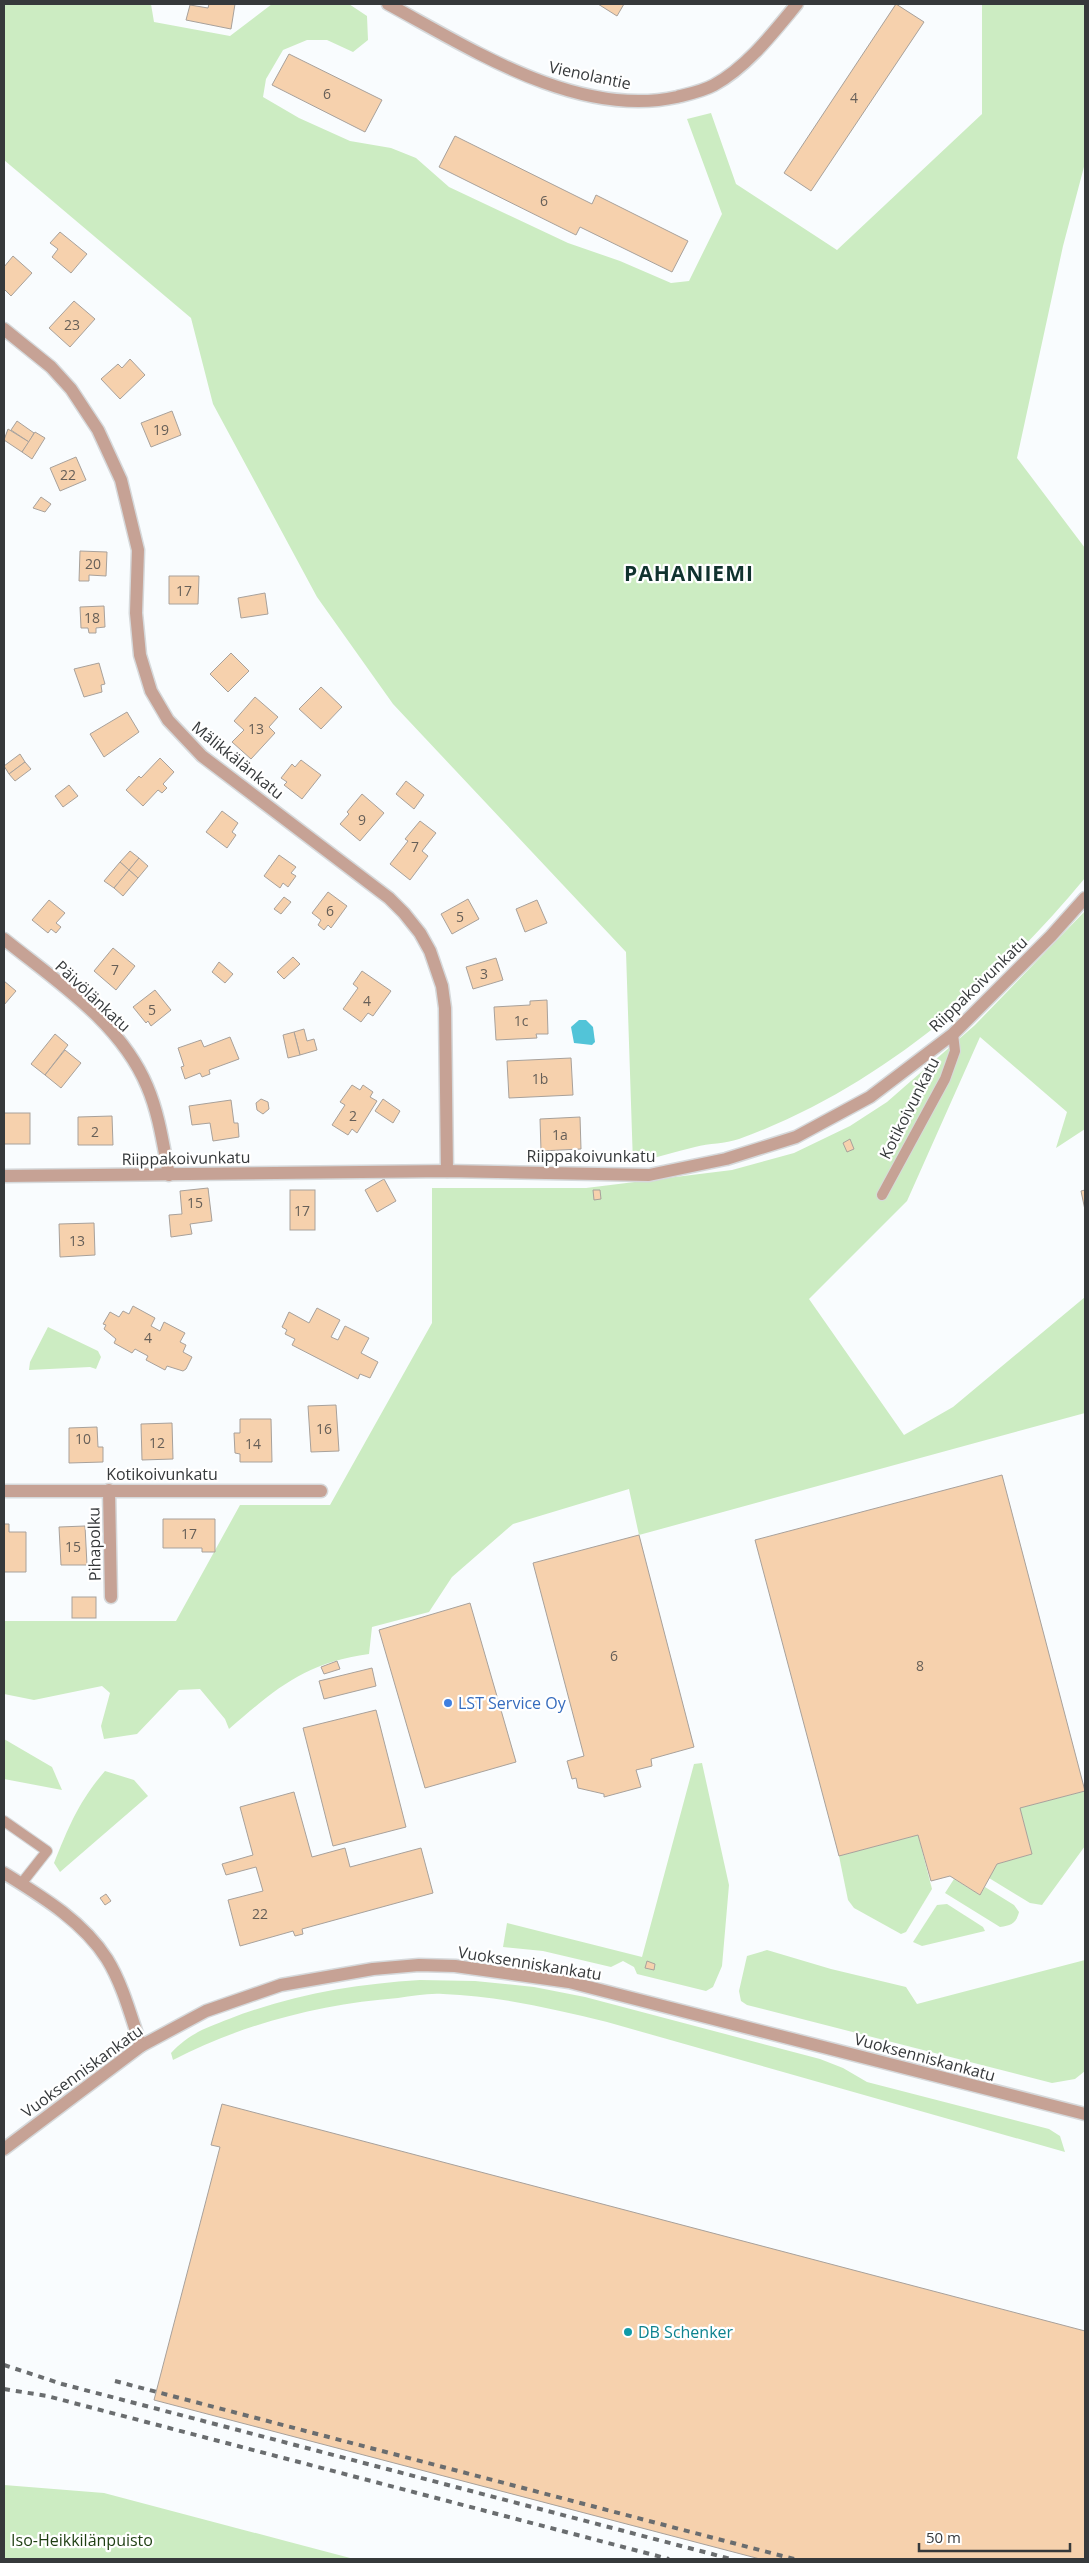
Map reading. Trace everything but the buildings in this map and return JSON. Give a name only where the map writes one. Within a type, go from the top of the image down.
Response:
[{"type":"street","name":"Vienolantie","points":[[388,4],[532,79],[607,98],[659,101],[713,86],[737,68],[764,42],[797,4]]},
{"type":"street","name":"Mälikkälänkatu","points":[[4,329],[51,367],[71,388],[98,430],[121,480],[138,550],[136,620],[140,655],[151,691],[173,727],[202,756],[389,898],[420,933],[430,951],[440,976],[445,1008],[447,1171]]},
{"type":"street","name":"Riippakoivunkatu","points":[[4,1176],[447,1171],[649,1175],[726,1159],[796,1137],[870,1097],[953,1034],[1051,936],[1085,898]]},
{"type":"street","name":"Päivölänkatu","points":[[4,939],[89,1009],[117,1037],[127,1051],[138,1067],[154,1103],[169,1175]]},
{"type":"street","name":"Pihapolku","points":[[109,1490],[111,1597]]},
{"type":"street","name":"Kotikoivunkatu","points":[[4,1491],[321,1491]]},
{"type":"street","points":[[4,1873],[72,1921],[107,1959],[120,1986],[141,2046]]},
{"type":"street","name":"Vuoksenniskankatu","points":[[4,2149],[141,2046],[206,2011],[281,1985],[333,1974],[419,1965],[455,1966],[569,1982],[1085,2114]]},
{"type":"lane","name":"Kotikoivunkatu","points":[[882,1195],[945,1079],[955,1051],[953,1034]]},
{"type":"lane","points":[[4,1821],[47,1851],[21,1884]]},
{"type":"green space","points":[[4,4],[151,4],[154,22],[230,36],[272,4],[349,4],[367,16],[368,40],[353,52],[327,40],[307,40],[283,50],[266,79],[263,97],[299,118],[350,141],[391,148],[416,158],[449,187],[568,243],[620,261],[671,283],[689,281],[722,214],[687,119],[711,113],[736,184],[837,250],[982,114],[982,4],[1085,4],[1085,163],[1063,246],[1017,458],[1085,548],[1085,878],[1012,959],[929,1031],[885,1064],[838,1093],[790,1118],[739,1139],[700,1146],[633,1164],[626,952],[393,704],[317,597],[213,404],[191,318],[4,160]]},
{"type":"green space","points":[[1085,911],[1085,1129],[1056,1148],[1067,1112],[980,1037],[907,1201],[809,1299],[904,1435],[953,1407],[1085,1297],[1085,1413],[639,1535],[629,1489],[513,1524],[452,1577],[429,1612],[372,1627],[369,1654],[346,1658],[309,1671],[277,1690],[229,1729],[225,1719],[200,1689],[179,1690],[137,1734],[104,1739],[101,1726],[110,1693],[102,1686],[34,1700],[4,1694],[4,1621],[176,1621],[240,1505],[330,1505],[432,1323],[432,1188],[586,1188],[732,1170],[794,1153],[850,1126],[887,1102],[975,1025]]},
{"type":"green space","points":[[48,1327],[98,1351],[101,1357],[96,1369],[90,1367],[29,1370],[30,1362]]},
{"type":"green space","points":[[4,1739],[52,1767],[62,1790],[4,1779]]},
{"type":"green space","points":[[702,1763],[729,1885],[722,1966],[713,1987],[706,1991],[637,1974],[634,1967],[623,1961],[611,1967],[543,1951],[503,1947],[507,1923],[642,1957],[694,1764]]},
{"type":"green space","points":[[105,1771],[134,1780],[148,1796],[60,1872],[54,1863],[75,1814]]},
{"type":"green space","points":[[1085,1791],[1085,1846],[1042,1905],[1030,1903],[989,1878],[997,1864],[1032,1854],[1020,1808]]},
{"type":"green space","points":[[918,1835],[932,1889],[906,1932],[901,1934],[854,1908],[848,1900],[839,1856]]},
{"type":"green space","points":[[954,1879],[980,1895],[985,1887],[1014,1905],[1019,1912],[1015,1921],[1010,1925],[1000,1927],[945,1893]]},
{"type":"green space","points":[[947,1904],[983,1927],[985,1931],[922,1946],[913,1942],[937,1905]]},
{"type":"green space","points":[[767,1950],[831,1969],[906,1987],[917,2004],[1085,1960],[1085,2071],[1075,2079],[1052,2083],[747,2005],[741,2001],[739,1991],[747,1956]]},
{"type":"green space","points":[[420,1980],[475,1981],[534,1987],[585,1997],[820,2059],[843,2068],[867,2082],[1049,2129],[1060,2136],[1065,2152],[607,2022],[566,2012],[485,1997],[426,1994],[340,2005],[254,2026],[199,2047],[173,2060],[171,2053],[198,2032],[212,2025],[276,2003],[323,1992],[371,1984]]},
{"type":"green space","name":"Iso-Heikkilänpuisto","points":[[4,2485],[104,2493],[354,2559],[4,2559]]},
{"type":"water","points":[[579,1020],[586,1020],[593,1027],[595,1042],[592,1045],[574,1043],[571,1027]]},
{"type":"railway","points":[[4,2365],[62,2384],[731,2559]]},
{"type":"railway","points":[[115,2381],[794,2559]]},
{"type":"railway","points":[[4,2389],[47,2396],[669,2559]]},
{"type":"place","name":"LST Service Oy","points":[[448,1703]]},
{"type":"place","name":"DB Schenker","points":[[628,2332]]},
{"type":"district","name":"PAHANIEMI","points":[[689,573]]}]
